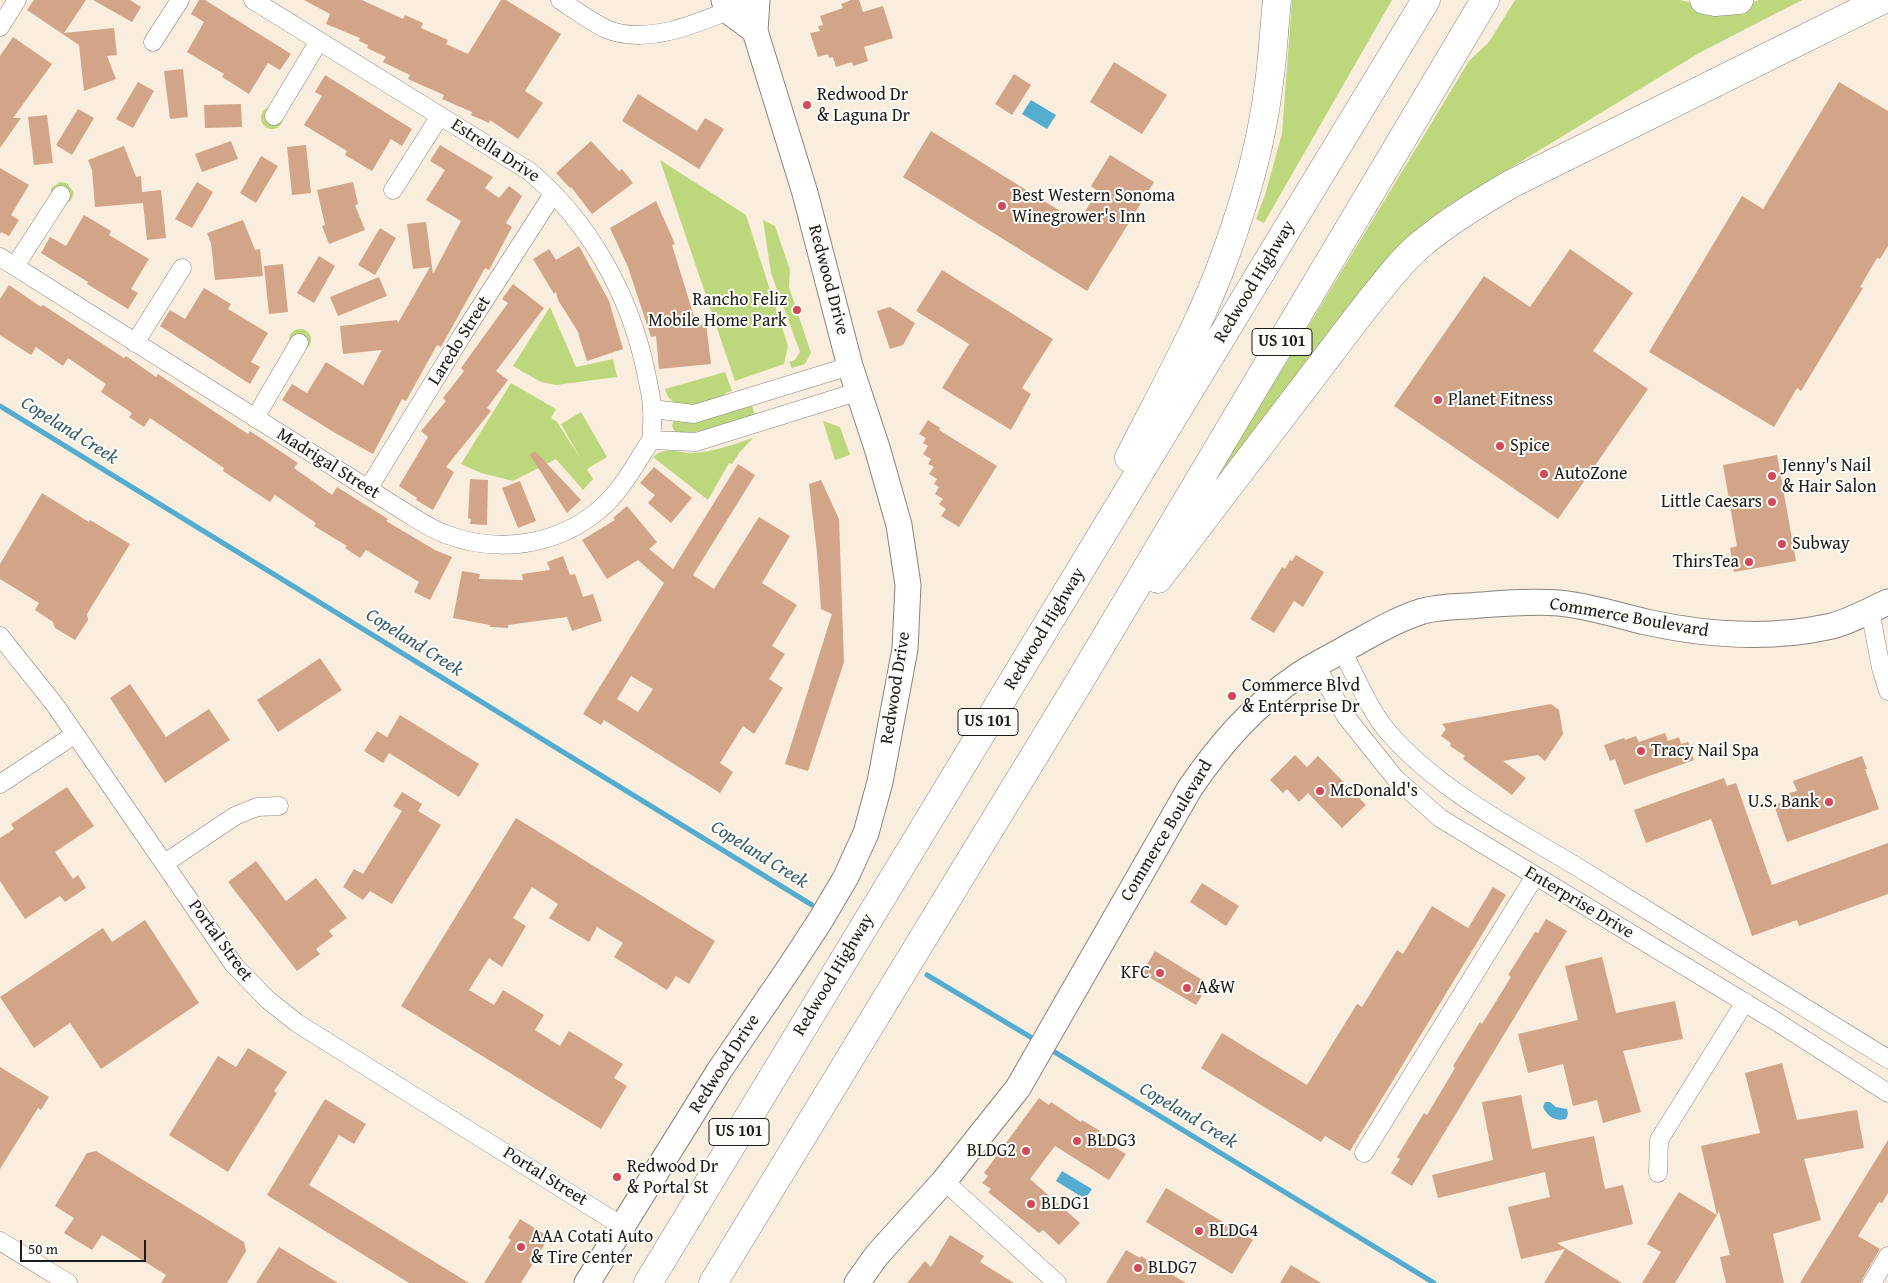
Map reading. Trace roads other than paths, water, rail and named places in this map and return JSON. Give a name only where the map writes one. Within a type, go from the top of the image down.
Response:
[{"type":"highway","points":[[1042,633],[1202,312],[1225,256],[1243,202],[1263,123],[1269,84],[1277,0]]},
{"type":"highway","name":"Redwood Highway","points":[[648,1283],[1426,0]]},
{"type":"highway","name":"US 101","points":[[713,1283],[1078,684],[1486,0]]},
{"type":"highway","points":[[1704,0],[1714,2],[1739,0]]},
{"type":"highway","points":[[1078,684],[1363,310],[1393,273],[1419,246],[1472,207],[1511,184],[1882,0]]},
{"type":"main road","name":"Redwood Drive","points":[[587,1283],[718,1071],[820,921],[840,886],[866,832],[880,782],[905,649],[908,585],[899,525],[860,391],[850,366],[805,192],[754,31],[756,0]]},
{"type":"main road","points":[[726,5],[754,31]]},
{"type":"main road","name":"Commerce Boulevard","points":[[857,1283],[877,1255],[944,1181],[1018,1088],[1190,788],[1214,752],[1264,701],[1315,665],[1396,621],[1444,607],[1521,601],[1560,604],[1597,609],[1692,631],[1780,634],[1829,627],[1879,606]]},
{"type":"street","points":[[0,26],[17,0]]},
{"type":"street","points":[[154,42],[180,0]]},
{"type":"street","name":"Estrella Drive","points":[[253,0],[529,171],[574,216],[597,248],[616,283],[639,341],[652,409],[651,440]]},
{"type":"street","points":[[560,0],[581,15],[607,29],[650,35],[681,28],[726,5],[756,0]]},
{"type":"street","points":[[274,116],[319,41]]},
{"type":"street","points":[[393,190],[440,116]]},
{"type":"street","name":"Laredo Street","points":[[368,489],[461,337],[553,194]]},
{"type":"street","points":[[15,266],[61,195]]},
{"type":"street","name":"Madrigal Street","points":[[0,257],[368,489],[445,534],[478,543],[506,546],[538,541],[569,530],[599,510],[613,496],[651,440]]},
{"type":"street","points":[[136,343],[182,268]]},
{"type":"street","points":[[255,418],[299,343]]},
{"type":"street","points":[[652,409],[694,414],[850,366]]},
{"type":"street","points":[[651,440],[696,442],[860,391]]},
{"type":"street","points":[[1879,606],[1888,636]]},
{"type":"street","points":[[1879,606],[1881,668],[1888,691]]},
{"type":"street","name":"Portal Street","points":[[0,636],[36,679],[234,965],[268,1000],[297,1023],[622,1226]]},
{"type":"street","name":"Enterprise Drive","points":[[1342,651],[1379,720],[1388,732],[1412,757],[1450,788],[1516,831],[1888,1059]]},
{"type":"street","name":"Enterprise Drive","points":[[1315,665],[1347,718],[1395,778],[1440,818],[1745,1002],[1888,1093]]},
{"type":"street","points":[[0,784],[74,735]]},
{"type":"street","points":[[165,863],[235,816],[257,807],[279,806]]},
{"type":"street","points":[[1364,1153],[1535,876]]},
{"type":"street","points":[[1658,1173],[1659,1140],[1745,1002]]},
{"type":"street","points":[[944,1181],[1057,1283]]},
{"type":"street","points":[[0,1241],[66,1282]]},
{"type":"street","points":[[1872,1283],[1888,1256]]},
{"type":"water","points":[[1031,100],[1056,115],[1047,129],[1022,114]]},
{"type":"water","points":[[1545,1102],[1550,1102],[1556,1107],[1567,1109],[1566,1119],[1558,1120],[1549,1116],[1543,1107]]},
{"type":"water","points":[[1062,1171],[1092,1189],[1085,1199],[1056,1181]]},
{"type":"waterway","name":"Copeland Creek","points":[[0,406],[812,905]]},
{"type":"waterway","name":"Copeland Creek","points":[[927,975],[1037,1041]]},
{"type":"waterway","name":"Copeland Creek","points":[[1048,1048],[1434,1283]]},
{"type":"place","name":"Redwood Dr & Laguna Dr","points":[[807,105]]},
{"type":"place","name":"Best Western Sonoma Winegrower's Inn","points":[[1002,206]]},
{"type":"place","name":"Rancho Feliz Mobile Home Park","points":[[797,310]]},
{"type":"place","name":"Planet Fitness","points":[[1438,400]]},
{"type":"place","name":"Spice","points":[[1500,446]]},
{"type":"place","name":"AutoZone","points":[[1544,474]]},
{"type":"place","name":"Jenny's Nail & Hair Salon","points":[[1772,476]]},
{"type":"place","name":"Little Caesars","points":[[1772,502]]},
{"type":"place","name":"Subway","points":[[1782,544]]},
{"type":"place","name":"ThirsTea","points":[[1749,562]]},
{"type":"place","name":"Commerce Blvd & Enterprise Dr","points":[[1232,696]]},
{"type":"place","name":"Tracy Nail Spa","points":[[1641,751]]},
{"type":"place","name":"McDonald's","points":[[1320,791]]},
{"type":"place","name":"U.S. Bank","points":[[1829,802]]},
{"type":"place","name":"KFC","points":[[1160,973]]},
{"type":"place","name":"A&W","points":[[1187,988]]},
{"type":"place","name":"BLDG3","points":[[1077,1141]]},
{"type":"place","name":"BLDG2","points":[[1026,1151]]},
{"type":"place","name":"Redwood Dr & Portal St","points":[[617,1177]]},
{"type":"place","name":"BLDG1","points":[[1031,1204]]},
{"type":"place","name":"BLDG4","points":[[1199,1231]]},
{"type":"place","name":"AAA Cotati Auto & Tire Center","points":[[521,1247]]},
{"type":"place","name":"BLDG7","points":[[1138,1268]]}]
